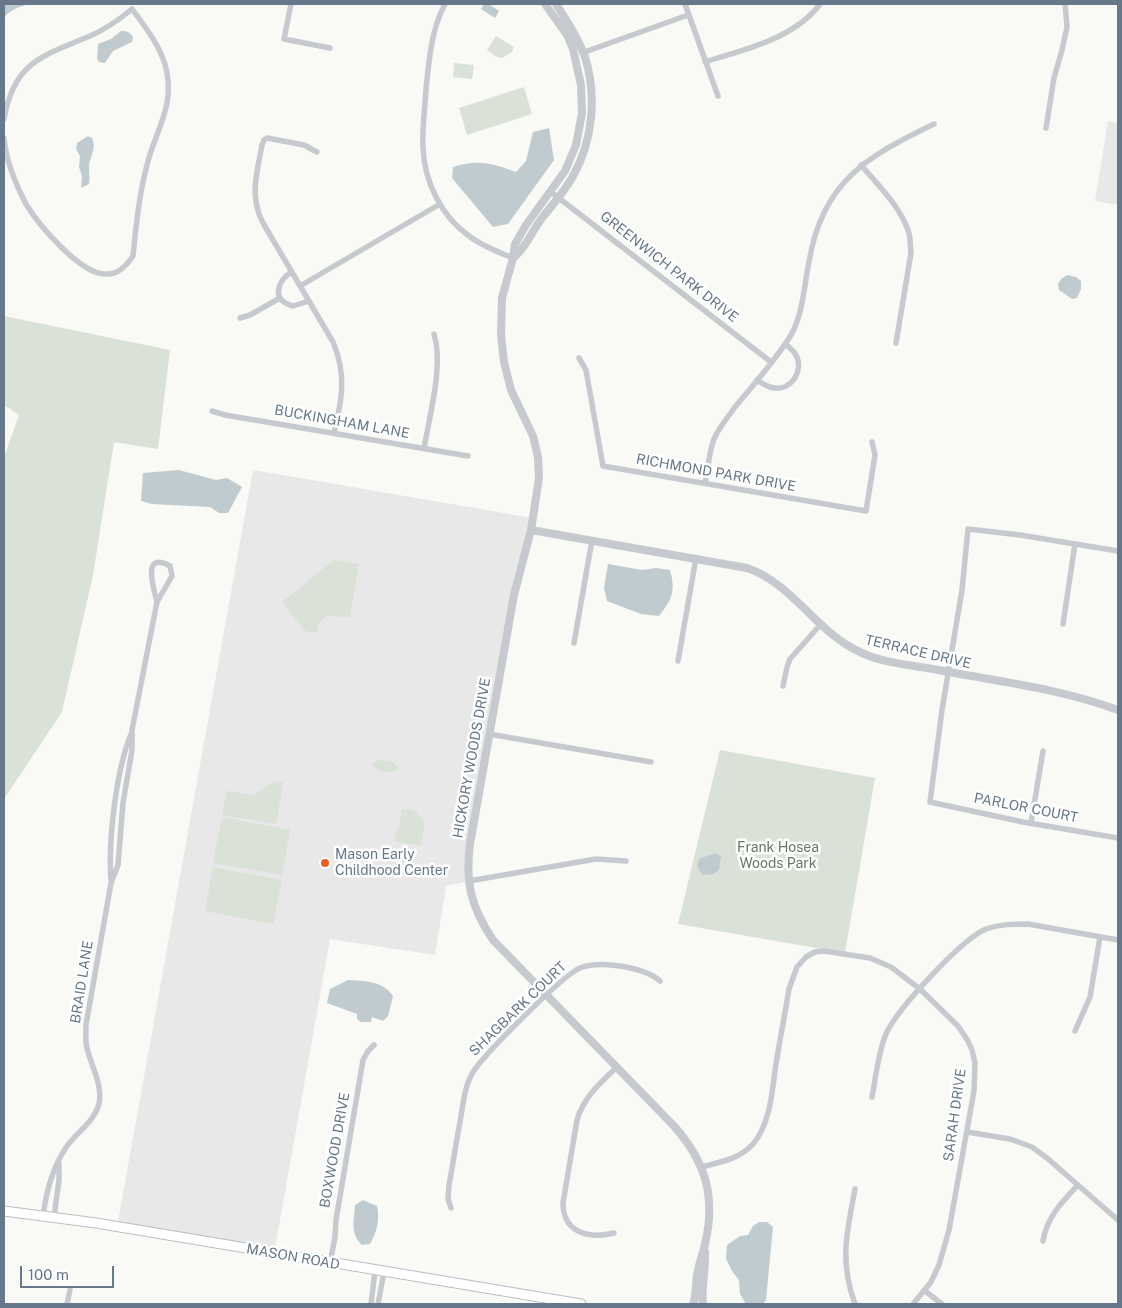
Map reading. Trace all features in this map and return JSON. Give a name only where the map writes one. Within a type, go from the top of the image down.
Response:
[{"type":"main road","name":"MASON ROAD","points":[[4,1211],[43,1215],[581,1304]]},
{"type":"street","points":[[4,119],[11,90],[21,74],[36,61],[51,51],[92,36],[137,4]]},
{"type":"street","points":[[291,4],[284,39],[330,48]]},
{"type":"street","points":[[445,4],[437,22],[431,49],[423,134],[426,171],[440,204],[455,225],[470,237],[513,258]]},
{"type":"street","name":"HICKORY WOODS DRIVE","points":[[513,258],[520,253],[532,231],[559,197],[577,168],[588,135],[591,97],[588,69],[545,4]]},
{"type":"street","name":"HICKORY WOODS DRIVE","points":[[556,4],[570,26],[579,54],[582,99],[580,132],[572,159],[565,172],[521,233],[513,250],[513,258],[502,298],[501,334],[504,362],[511,390],[533,436],[538,457],[538,490],[532,530],[514,594],[489,734],[468,858],[469,882],[475,909],[493,940],[687,1140],[702,1167],[707,1182],[710,1205],[705,1244],[697,1273],[692,1304]]},
{"type":"street","points":[[685,4],[718,96]]},
{"type":"street","points":[[705,62],[780,36],[800,24],[820,4]]},
{"type":"street","points":[[1046,128],[1054,78],[1066,27],[1065,4]]},
{"type":"street","points":[[4,138],[10,165],[26,204],[50,238],[87,268],[99,273],[117,272],[127,265],[133,256],[140,195],[149,157],[166,105],[168,85],[167,70],[160,48],[132,9]]},
{"type":"street","points":[[579,54],[688,15]]},
{"type":"street","points":[[705,483],[714,439],[723,423],[791,335],[798,318],[811,248],[819,221],[830,200],[862,164],[876,154],[934,124]]},
{"type":"street","points":[[317,152],[304,145],[267,138],[264,140],[255,187],[256,206],[263,223],[332,342],[341,364],[343,388],[334,433]]},
{"type":"street","points":[[862,164],[900,213],[910,239],[911,254],[896,343]]},
{"type":"street","name":"GREENWICH PARK DRIVE","points":[[552,192],[771,362]]},
{"type":"street","points":[[300,286],[440,204]]},
{"type":"street","points":[[292,272],[283,278],[279,284],[280,298],[293,306],[308,301]]},
{"type":"street","points":[[240,318],[250,315],[280,298]]},
{"type":"street","points":[[424,449],[438,358],[438,348],[434,334]]},
{"type":"street","points":[[756,380],[775,388],[785,387],[793,381],[798,372],[798,362],[794,353],[785,344]]},
{"type":"street","name":"RICHMOND PARK DRIVE","points":[[579,358],[586,370],[603,466],[866,511],[875,455],[872,442]]},
{"type":"street","name":"BUCKINGHAM LANE","points":[[212,411],[225,415],[468,456]]},
{"type":"street","name":"TERRACE DRIVE","points":[[532,530],[747,568],[759,572],[779,585],[840,640],[863,654],[1067,694],[1118,710]]},
{"type":"street","points":[[948,672],[962,590],[968,530],[1020,535],[1118,551]]},
{"type":"street","points":[[574,643],[592,540]]},
{"type":"street","points":[[1063,624],[1075,544]]},
{"type":"street","points":[[678,661],[696,558]]},
{"type":"street","name":"BRAID LANE","points":[[43,1215],[49,1180],[66,1147],[90,1121],[98,1104],[100,1090],[86,1045],[86,1024],[111,883],[110,864],[116,801],[125,750],[132,730],[157,602],[172,576],[170,566],[164,563],[157,563],[150,572],[157,602]]},
{"type":"street","points":[[783,686],[790,659],[822,624]]},
{"type":"street","name":"PARLOR COURT","points":[[948,672],[930,802],[1031,823],[1118,838]]},
{"type":"street","points":[[489,734],[651,762]]},
{"type":"street","points":[[1031,823],[1043,751]]},
{"type":"street","points":[[469,882],[596,859],[626,861]]},
{"type":"street","points":[[872,1097],[878,1061],[886,1034],[901,1010],[966,942],[978,934],[995,926],[1028,924],[1118,940]]},
{"type":"street","points":[[1075,1030],[1090,997],[1100,937]]},
{"type":"street","name":"SARAH DRIVE","points":[[702,1167],[739,1155],[753,1144],[763,1128],[770,1100],[789,988],[797,967],[806,957],[824,950],[870,958],[891,967],[920,990],[958,1026],[972,1050],[976,1077],[944,1252],[939,1266],[925,1291],[913,1304]]},
{"type":"street","name":"SHAGBARK COURT","points":[[452,1208],[448,1199],[449,1185],[468,1082],[477,1065],[487,1054],[572,972],[580,968],[593,965],[631,968],[660,981]]},
{"type":"street","name":"BOXWOOD DRIVE","points":[[330,1263],[363,1060],[374,1045]]},
{"type":"street","points":[[614,1233],[599,1236],[576,1230],[566,1220],[563,1204],[576,1120],[590,1094],[617,1067]]},
{"type":"street","points":[[967,1132],[1024,1143],[1047,1158],[1118,1220]]},
{"type":"street","points":[[54,1217],[60,1180],[59,1162]]},
{"type":"street","points":[[1043,1241],[1044,1231],[1053,1213],[1078,1185]]},
{"type":"street","points":[[855,1189],[848,1226],[845,1260],[848,1283],[855,1304]]},
{"type":"street","name":"HICKORY WOODS DRIVE","points":[[703,1304],[702,1293],[706,1264],[705,1244]]},
{"type":"street","points":[[371,1304],[380,1271]]},
{"type":"street","points":[[378,1304],[380,1271]]},
{"type":"street","points":[[67,1304],[70,1290]]},
{"type":"street","points":[[925,1291],[942,1304]]},
{"type":"shaded area","points":[[4,4],[33,4],[17,8],[4,18]]},
{"type":"shaded area","points":[[484,4],[490,4],[499,11],[495,18],[481,9]]},
{"type":"shaded area","points":[[121,31],[131,34],[133,37],[132,42],[113,51],[105,63],[99,62],[97,59],[98,44],[111,39]]},
{"type":"shaded area","points":[[1108,121],[1118,123],[1118,205],[1095,201]]},
{"type":"shaded area","points":[[549,128],[554,160],[508,224],[493,227],[452,178],[453,167],[470,163],[485,163],[516,172],[526,161],[533,132]]},
{"type":"shaded area","points":[[88,136],[92,138],[94,149],[89,166],[89,184],[81,188],[80,156],[76,149],[77,143]]},
{"type":"shaded area","points":[[1067,275],[1076,277],[1081,281],[1081,289],[1077,298],[1072,299],[1059,290],[1058,284]]},
{"type":"shaded area","points":[[179,470],[216,480],[227,478],[242,487],[228,513],[219,513],[210,507],[152,504],[141,501],[143,473]]},
{"type":"shaded area","name":"Mason Early Childhood Center","points":[[253,470],[533,518],[517,581],[470,844],[469,881],[446,886],[435,955],[330,939],[274,1254],[117,1227]]},
{"type":"shaded area","points":[[608,564],[642,570],[656,568],[670,570],[673,584],[672,595],[659,616],[641,614],[607,601],[604,588]]},
{"type":"shaded area","points":[[715,853],[721,856],[719,870],[713,874],[702,875],[697,866],[699,859]]},
{"type":"shaded area","points":[[348,980],[373,983],[389,991],[393,996],[388,1016],[383,1021],[372,1017],[371,1022],[361,1022],[357,1019],[357,1014],[327,1003],[330,989]]},
{"type":"shaded area","points":[[363,1200],[377,1206],[378,1221],[370,1244],[362,1245],[354,1231],[354,1221],[355,1205]]},
{"type":"shaded area","points":[[759,1222],[767,1222],[773,1227],[766,1300],[763,1304],[746,1304],[740,1294],[739,1280],[726,1259],[727,1245],[740,1236],[748,1235],[753,1226]]},
{"type":"green space","points":[[496,36],[514,47],[512,52],[502,58],[495,56],[487,50]]},
{"type":"green space","points":[[454,63],[474,65],[472,79],[453,77]]},
{"type":"green space","points":[[524,87],[532,114],[467,135],[459,108]]},
{"type":"green space","points":[[4,316],[170,350],[158,449],[114,442],[93,575],[62,712],[4,799],[4,457],[19,415],[4,405]]},
{"type":"green space","points":[[334,560],[359,564],[350,617],[326,616],[318,625],[317,633],[305,631],[282,602]]},
{"type":"green space","name":"Frank Hosea Woods Park","points":[[720,750],[875,778],[845,953],[678,924]]},
{"type":"green space","points":[[379,760],[392,762],[400,769],[388,772],[381,771],[371,764]]},
{"type":"green space","points":[[274,781],[283,783],[276,824],[222,815],[227,791],[254,795]]},
{"type":"green space","points":[[402,809],[413,810],[425,821],[421,846],[394,841],[397,829],[399,829]]},
{"type":"green space","points":[[222,817],[290,830],[282,875],[213,863]]},
{"type":"green space","points":[[213,867],[282,880],[273,924],[205,911]]},
{"type":"place","name":"Mason Early Childhood Center","points":[[325,863]]}]
